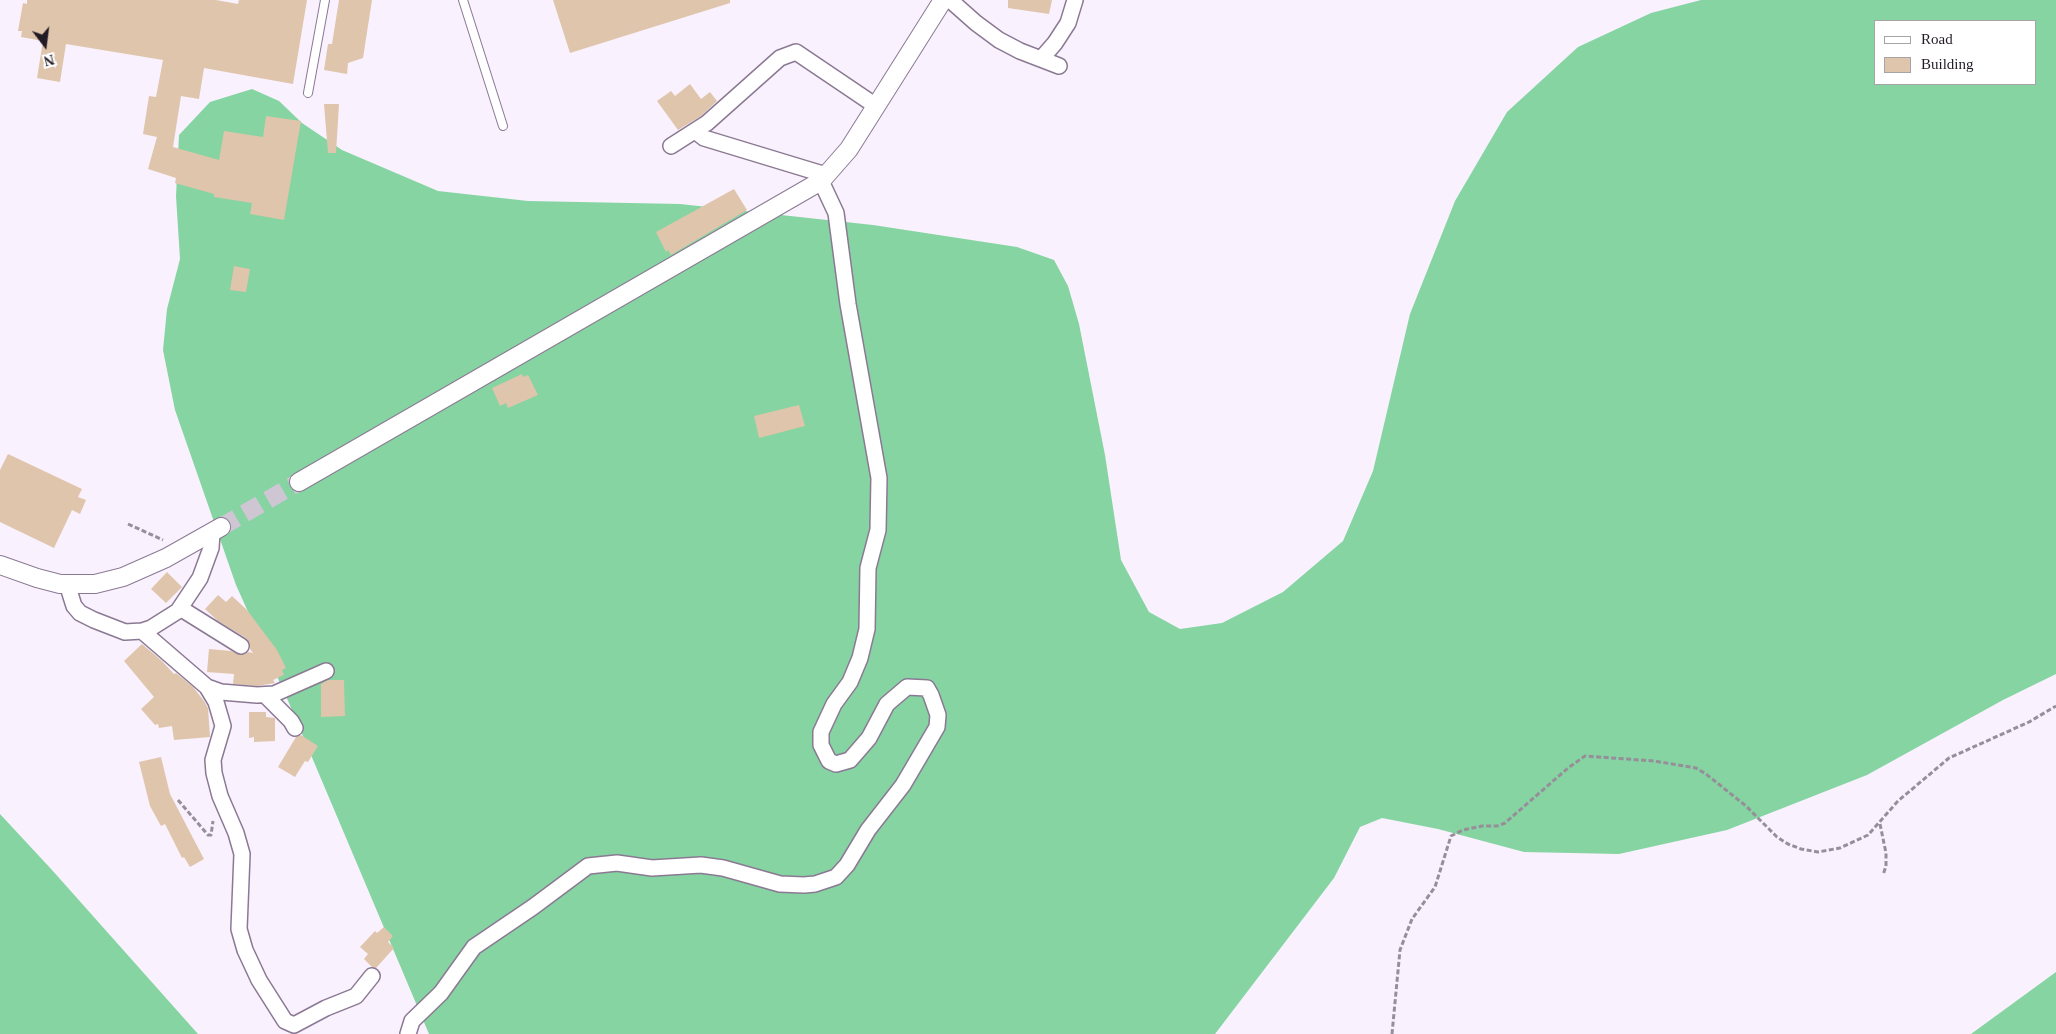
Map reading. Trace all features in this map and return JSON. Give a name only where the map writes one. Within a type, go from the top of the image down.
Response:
[{"type":"street","points":[[299,482],[823,178],[849,149],[943,0]]},
{"type":"street","points":[[950,0],[999,40],[1059,66]]},
{"type":"street","points":[[1041,59],[1055,43],[1068,23],[1075,0]]},
{"type":"street","points":[[671,146],[707,123],[780,58],[796,52],[876,106]]},
{"type":"street","points":[[695,131],[704,138],[823,178]]},
{"type":"street","points":[[408,1034],[412,1021],[441,992],[474,947],[533,907],[588,866],[617,863],[652,868],[701,866],[723,868],[780,884],[804,885],[815,884],[836,876],[847,865],[868,830],[903,785],[937,726],[938,715],[927,688],[908,687],[887,704],[870,738],[850,760],[836,764],[829,761],[821,745],[821,732],[834,704],[850,682],[860,658],[867,629],[868,568],[878,530],[879,478],[848,304],[836,213],[823,178]]},
{"type":"street","points":[[0,565],[38,578],[67,584],[94,584],[123,577],[178,551],[216,530]]},
{"type":"street","points":[[67,584],[74,606],[80,613],[125,632],[142,631],[168,618],[180,608],[200,578],[216,530]]},
{"type":"street","points":[[180,608],[241,646]]},
{"type":"street","points":[[142,631],[206,687],[216,702],[223,726],[213,760],[214,772],[220,796],[236,833],[242,854],[238,917],[242,942],[259,980],[277,1011],[285,1021],[297,1029],[326,1008],[356,996],[372,976]]},
{"type":"street","points":[[206,687],[221,692],[274,694],[326,671]]},
{"type":"street","points":[[265,695],[295,728]]},
{"type":"lane","points":[[308,93],[325,0]]},
{"type":"lane","points":[[463,0],[503,126]]},
{"type":"path","points":[[128,524],[161,539],[178,551]]},
{"type":"path","points":[[1392,1034],[1400,950],[1412,919],[1435,887],[1451,836],[1463,830],[1482,826],[1497,826],[1505,823],[1568,768],[1585,756],[1654,761],[1696,768],[1746,806],[1777,837],[1801,849],[1818,852],[1840,848],[1868,835],[1898,801],[1949,758],[2029,722],[2056,706]]},
{"type":"path","points":[[178,800],[208,835],[211,835],[212,830],[212,814]]},
{"type":"path","points":[[1880,823],[1886,853],[1886,866],[1883,876]]},
{"type":"green space","points":[[1701,0],[2056,0],[2056,674],[2003,700],[1867,775],[1727,830],[1619,854],[1524,852],[1438,829],[1382,818],[1360,827],[1334,878],[1215,1034],[429,1034],[289,703],[236,585],[175,410],[163,350],[167,309],[180,259],[176,196],[179,135],[210,102],[252,89],[279,101],[302,123],[342,150],[438,191],[528,201],[680,204],[873,225],[1017,247],[1054,260],[1068,286],[1079,324],[1105,455],[1121,560],[1149,612],[1180,629],[1222,623],[1283,592],[1343,541],[1373,471],[1410,314],[1455,201],[1507,112],[1578,47],[1651,13]]},
{"type":"green space","points":[[0,814],[52,870],[198,1034],[0,1034]]},
{"type":"green space","points":[[2056,972],[2056,1034],[1971,1034]]},
{"type":"building","points":[[27,0],[216,0],[238,4],[239,0],[307,0],[293,84],[204,68],[199,99],[181,96],[173,147],[219,160],[224,131],[263,137],[266,116],[301,121],[284,220],[250,214],[252,203],[214,197],[214,194],[175,183],[176,178],[148,169],[157,137],[143,134],[149,96],[156,97],[163,60],[66,44],[60,82],[37,78],[43,41],[21,37],[22,31],[18,31],[23,3],[27,4]]},
{"type":"building","points":[[339,0],[372,0],[363,58],[348,63],[347,74],[324,70],[328,44],[332,44]]},
{"type":"building","points":[[553,0],[730,0],[730,3],[570,53]]},
{"type":"building","points":[[1008,0],[1052,0],[1049,14],[1008,8]]},
{"type":"building","points":[[690,84],[701,99],[710,92],[717,101],[701,116],[678,130],[657,101],[671,91],[675,96]]},
{"type":"building","points":[[324,104],[339,104],[336,153],[328,153]]},
{"type":"building","points":[[734,189],[747,210],[671,255],[668,250],[666,252],[656,232]]},
{"type":"building","points":[[234,266],[250,269],[246,292],[230,290]]},
{"type":"building","points":[[522,374],[523,377],[528,375],[538,395],[508,408],[506,403],[500,406],[492,388]]},
{"type":"building","points":[[799,405],[805,426],[759,438],[754,416]]},
{"type":"building","points":[[8,454],[82,489],[78,497],[86,500],[80,514],[72,510],[54,548],[0,522],[0,470]]},
{"type":"building","points":[[167,572],[182,587],[166,603],[151,589]]},
{"type":"building","points":[[218,595],[226,602],[232,596],[247,610],[277,650],[286,668],[282,670],[284,675],[273,680],[275,683],[257,686],[233,684],[234,674],[207,672],[209,649],[231,651],[240,655],[248,652],[253,653],[246,638],[218,621],[205,609]]},
{"type":"building","points":[[142,644],[174,674],[176,673],[193,687],[204,701],[208,708],[210,737],[174,740],[172,726],[159,728],[158,724],[155,725],[141,709],[154,697],[124,661]]},
{"type":"building","points":[[328,680],[344,680],[345,716],[321,717],[321,684]]},
{"type":"building","points":[[249,712],[266,712],[266,717],[275,718],[275,741],[254,742],[254,737],[249,738]]},
{"type":"building","points":[[301,735],[318,746],[308,762],[305,761],[295,777],[278,767],[296,737]]},
{"type":"building","points":[[161,757],[170,794],[204,859],[190,867],[184,857],[182,858],[165,824],[161,826],[150,806],[139,762]]},
{"type":"building","points":[[384,927],[393,936],[388,942],[394,948],[376,968],[372,967],[364,959],[368,954],[360,947],[375,931],[377,933]]},
{"type":"tunnel","points":[[221,527],[299,482]]}]
